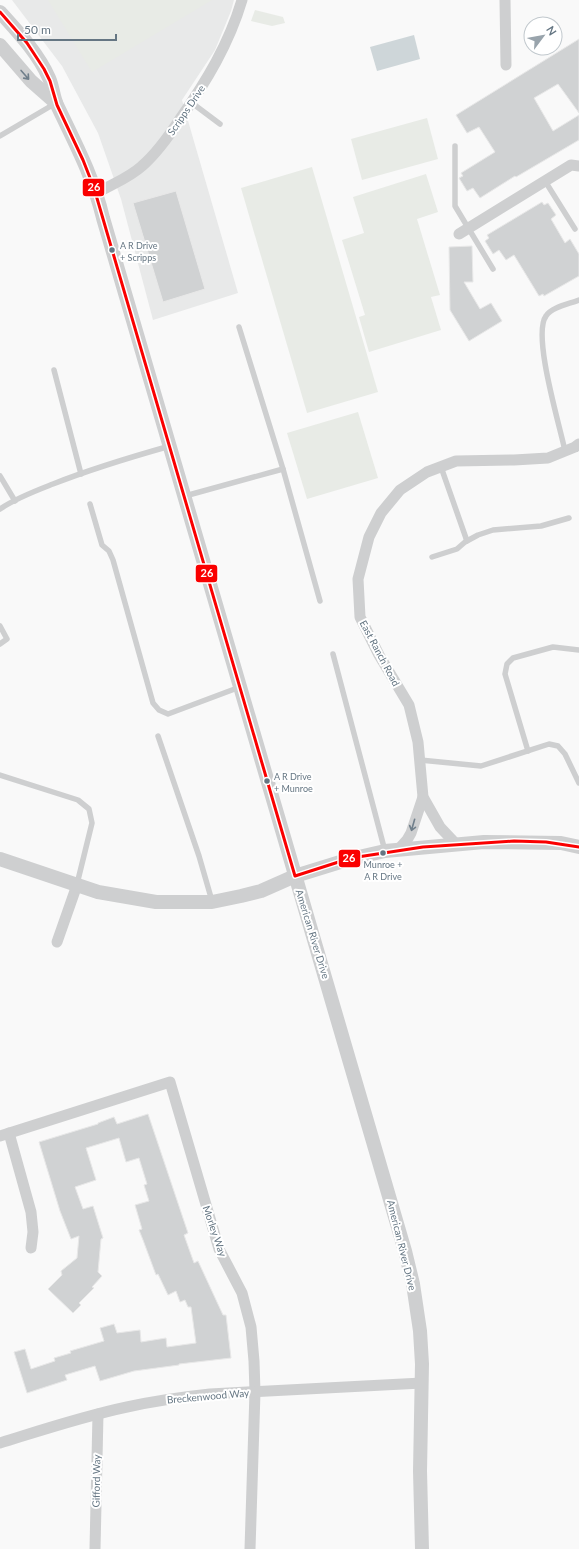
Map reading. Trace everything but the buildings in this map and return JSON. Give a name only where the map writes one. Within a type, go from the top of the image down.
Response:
[{"type":"street","name":"Scripps Drive","points":[[97,193],[125,178],[142,166],[166,141],[192,103],[216,63],[230,35],[242,0]]},
{"type":"street","points":[[506,0],[506,65]]},
{"type":"street","name":"American River Drive","points":[[0,12],[29,46],[49,78],[56,103],[83,158],[97,193],[295,876],[406,1251],[413,1284],[420,1331],[422,1383],[420,1472],[422,1549]]},
{"type":"street","name":"American River Drive","points":[[0,45],[30,81],[56,103]]},
{"type":"street","points":[[464,231],[571,165],[579,166]]},
{"type":"street","name":"East Ranch Road","points":[[456,844],[440,827],[423,797],[418,742],[409,705],[378,655],[360,616],[358,579],[369,537],[381,513],[400,490],[427,472],[456,461],[548,458],[579,444]]},
{"type":"street","name":"East Ranch Road","points":[[391,851],[407,840],[411,833],[423,797]]},
{"type":"street","points":[[0,859],[98,892],[156,902],[212,902],[261,891],[295,876],[350,859],[391,851],[484,842],[561,843],[579,847]]},
{"type":"street","points":[[57,942],[77,885]]},
{"type":"street","name":"Morley Way","points":[[31,1248],[33,1232],[31,1212],[4,1134],[170,1082],[219,1248],[234,1275],[245,1302],[251,1327],[255,1392],[250,1549]]},
{"type":"street","name":"Breckenwood Way","points":[[0,1443],[129,1406],[175,1398],[422,1383]]},
{"type":"street","name":"Gifford Way","points":[[95,1549],[98,1414]]},
{"type":"lane","points":[[0,136],[56,103]]},
{"type":"lane","points":[[192,103],[220,124]]},
{"type":"lane","points":[[455,146],[455,206],[464,231],[493,269]]},
{"type":"lane","points":[[545,181],[575,229]]},
{"type":"lane","points":[[565,451],[549,386],[542,337],[543,325],[546,316],[552,311],[579,300]]},
{"type":"lane","points":[[239,327],[283,469],[320,601]]},
{"type":"lane","points":[[54,370],[81,474]]},
{"type":"lane","points":[[0,509],[34,492],[81,474],[170,446]]},
{"type":"lane","points":[[441,467],[467,541]]},
{"type":"lane","points":[[185,496],[283,469]]},
{"type":"lane","points":[[0,476],[15,501]]},
{"type":"lane","points":[[90,504],[102,545],[109,551],[113,560],[152,703],[159,710],[168,714],[241,686]]},
{"type":"lane","points":[[432,557],[457,549],[478,535],[494,530],[541,526],[569,518]]},
{"type":"lane","points":[[0,626],[7,640],[0,644]]},
{"type":"lane","points":[[528,751],[505,674],[507,664],[513,658],[553,647],[579,650]]},
{"type":"lane","points":[[333,654],[391,851]]},
{"type":"lane","points":[[158,736],[199,856],[212,902]]},
{"type":"lane","points":[[420,760],[481,766],[549,744],[558,746],[565,754],[579,783]]},
{"type":"lane","points":[[0,775],[78,800],[89,809],[92,823],[77,885]]},
{"type":"shaded area","points":[[12,0],[234,0],[215,50],[182,100],[238,293],[153,320],[121,199],[98,133],[62,66]]},
{"type":"shaded area","points":[[48,0],[212,0],[92,72]]},
{"type":"shaded area","points":[[255,10],[283,17],[285,23],[272,26],[251,21]]},
{"type":"shaded area","points":[[414,35],[420,59],[377,71],[370,47]]},
{"type":"shaded area","points":[[427,118],[438,159],[362,180],[351,139]]},
{"type":"shaded area","points":[[312,167],[378,392],[307,413],[241,188]]},
{"type":"shaded area","points":[[426,174],[438,212],[417,219],[440,295],[431,297],[441,330],[369,352],[359,317],[365,315],[342,240],[364,233],[353,197]]},
{"type":"shaded area","points":[[358,412],[378,478],[307,499],[287,433]]},
{"type":"transit line","name":"26","points":[[0,12],[27,43],[44,69],[50,81],[57,105],[83,160],[94,188],[295,876],[351,858],[423,847],[514,841],[546,842],[579,847]]},
{"type":"place","name":"A R Drive + Scripps","points":[[112,250]]},
{"type":"place","name":"A R Drive + Munroe","points":[[267,781]]},
{"type":"place","name":"Munroe + A R Drive","points":[[383,853]]}]
